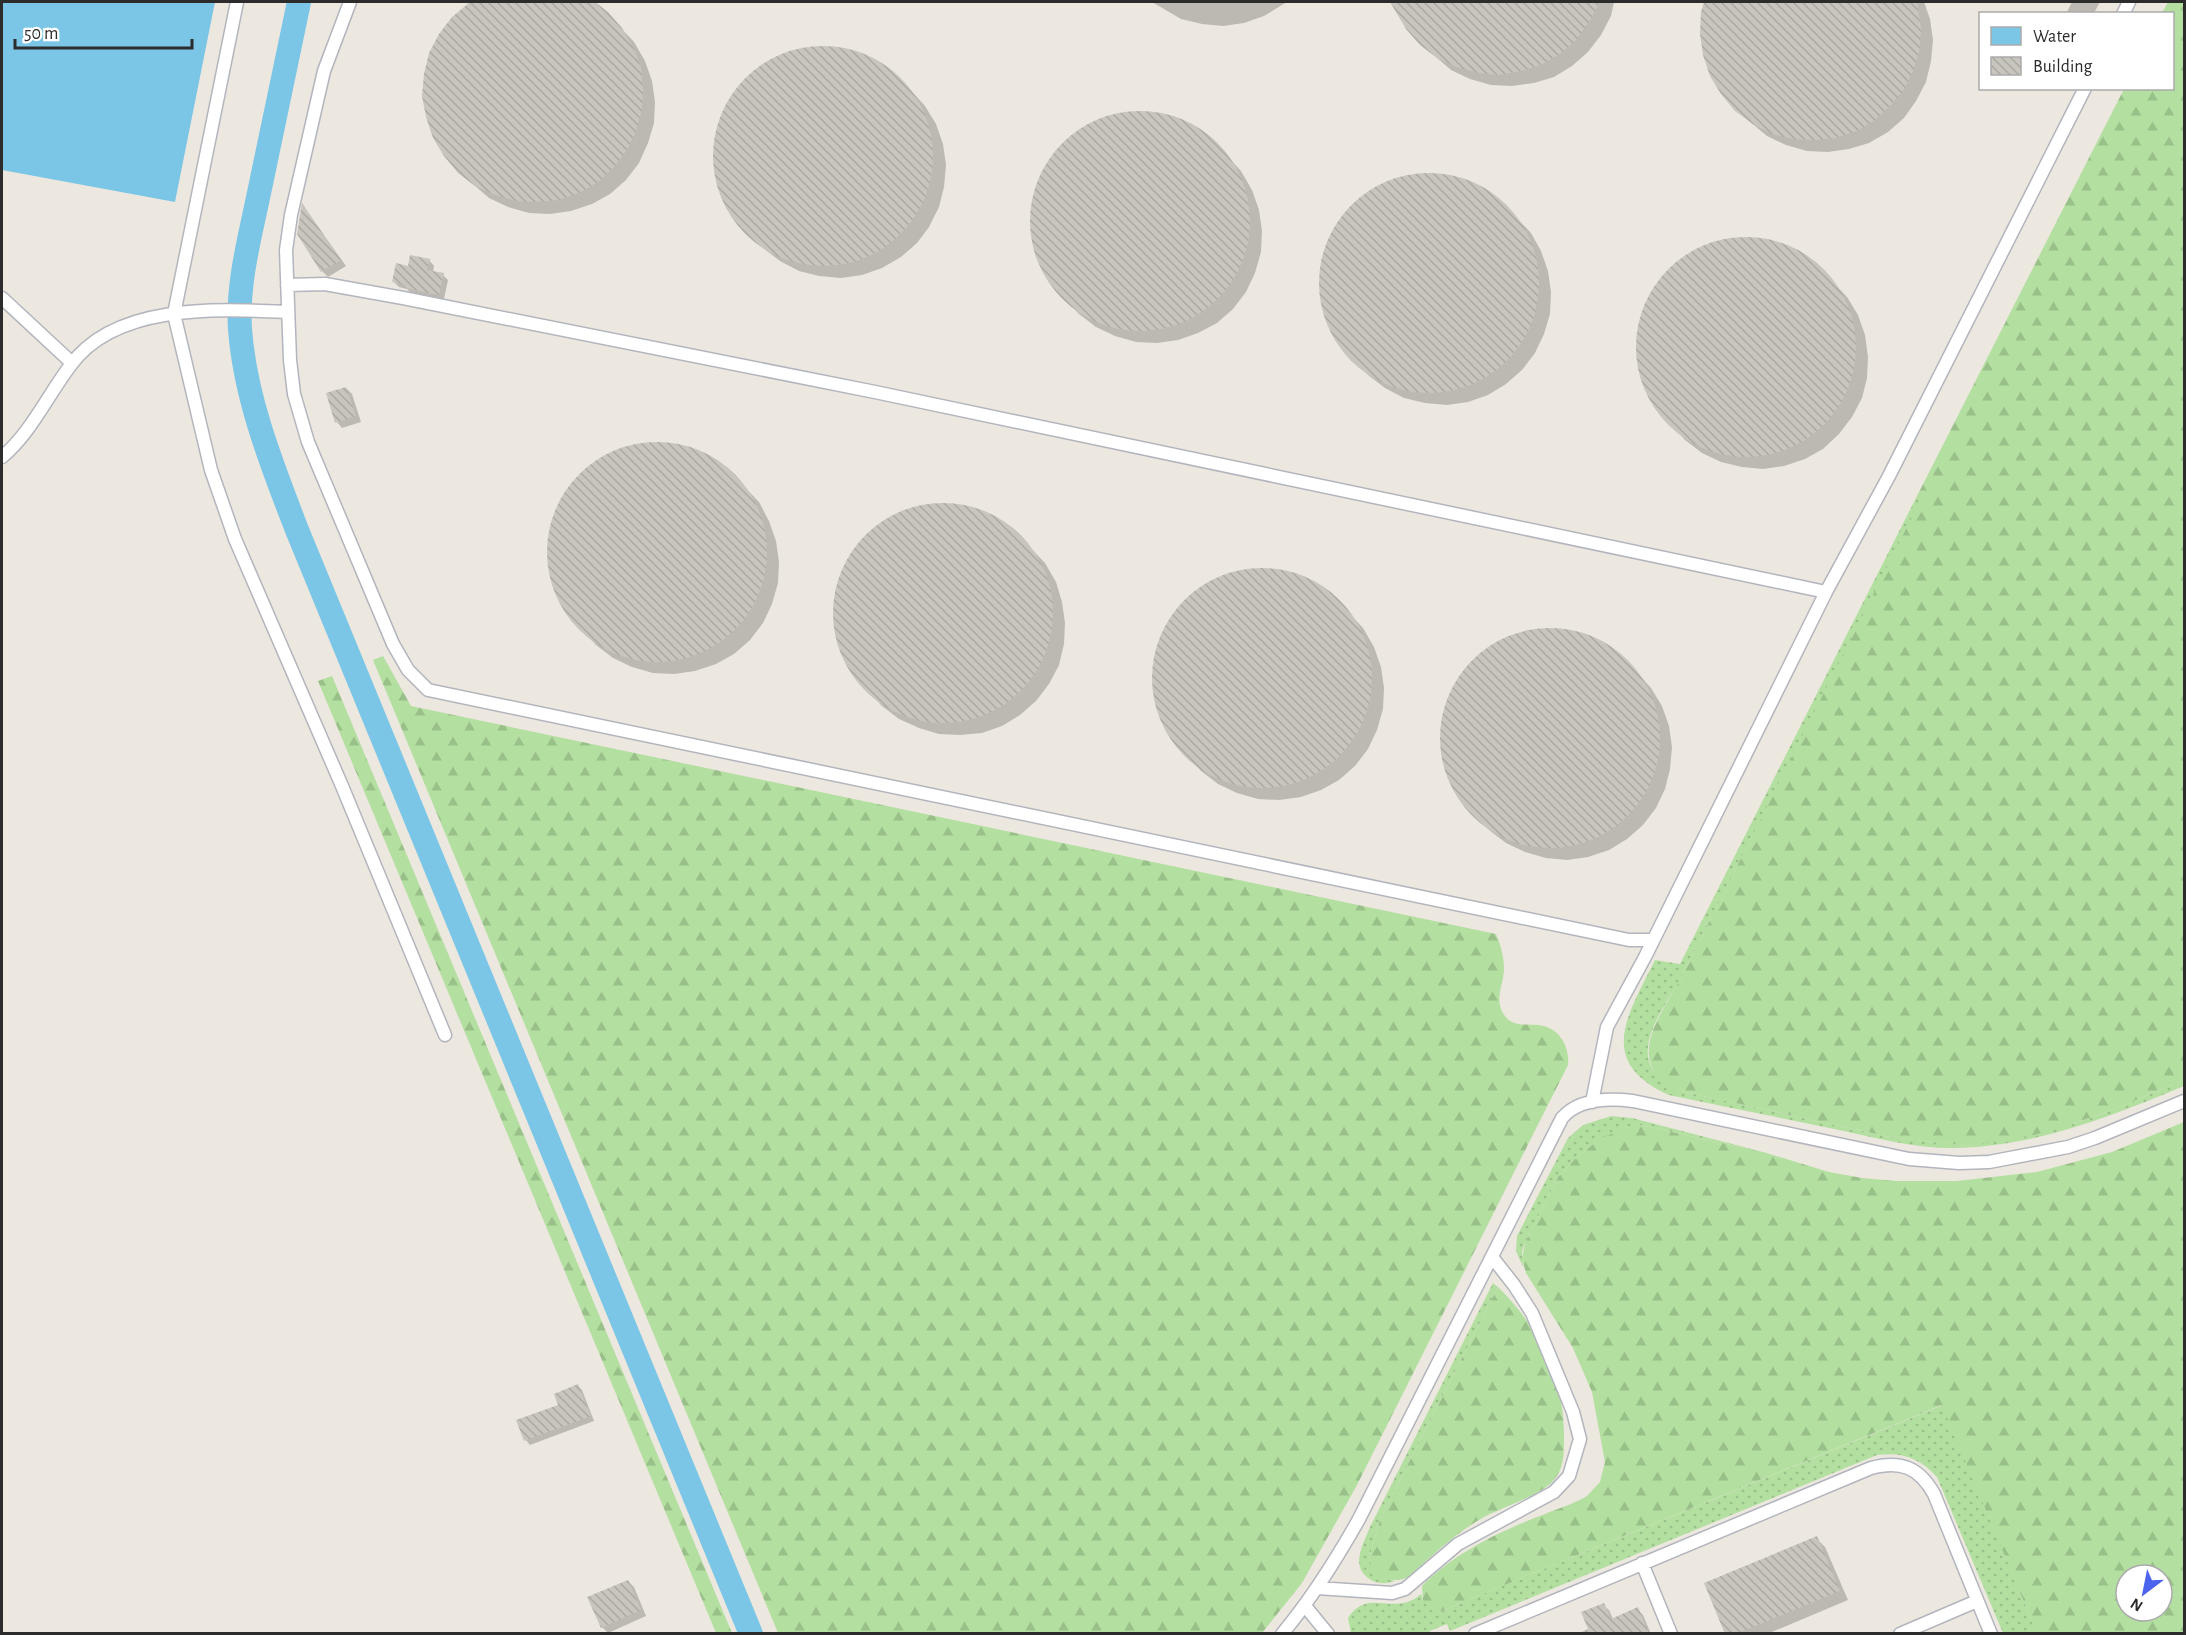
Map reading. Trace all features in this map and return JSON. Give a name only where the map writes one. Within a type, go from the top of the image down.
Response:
[{"type":"lane","points":[[237,2],[174,314],[211,470],[235,539],[342,786],[445,1035]]},
{"type":"lane","points":[[350,2],[324,71],[291,215],[286,250],[294,394],[308,442],[393,644],[408,670],[428,690],[1605,935],[1640,941],[1653,940]]},
{"type":"lane","points":[[1592,1102],[1607,1027],[1653,940],[1826,592],[1889,476],[2084,90]]},
{"type":"lane","points":[[287,285],[325,284],[403,298],[875,392],[1826,592]]},
{"type":"lane","points":[[2,298],[72,363]]},
{"type":"lane","points":[[2,457],[10,451],[25,431],[72,363],[101,336],[120,326],[174,314],[288,312]]},
{"type":"lane","points":[[1282,1634],[1331,1568],[1383,1474],[1562,1118],[1575,1108],[1604,1098],[1633,1101],[1909,1159],[1959,1163],[1989,1162],[2068,1147],[2184,1101]]},
{"type":"lane","points":[[1317,1588],[1392,1593],[1405,1589],[1458,1544],[1554,1492],[1569,1476],[1580,1439],[1573,1412],[1532,1313],[1492,1257]]},
{"type":"lane","points":[[1475,1634],[1871,1468],[1886,1464],[1902,1465],[1926,1480],[1934,1494],[1991,1634]]},
{"type":"lane","points":[[1642,1563],[1671,1634]]},
{"type":"lane","points":[[1900,1634],[1977,1601]]},
{"type":"lane","points":[[1305,1606],[1328,1634]]},
{"type":"green space","points":[[2168,2],[2184,2],[2184,1080],[2107,1112],[2071,1124],[2034,1135],[1968,1146],[1890,1137],[1676,1090],[1660,1079],[1651,1066],[1649,1052],[1656,1023],[1680,980],[1920,501],[1916,498],[2123,90],[2174,90],[2174,12],[2163,12]]},
{"type":"green space","points":[[1916,498],[1921,501],[1680,980],[1655,1024],[1648,1049],[1649,1061],[1656,1074],[1676,1090],[1890,1137],[1968,1146],[2071,1124],[2107,1112],[2184,1080],[2184,1086],[2074,1128],[2016,1142],[1987,1146],[1943,1148],[1914,1145],[1669,1095],[1646,1082],[1632,1067],[1625,1052],[1624,1035],[1628,1018],[1655,960],[1680,964]]},
{"type":"green space","points":[[383,656],[411,706],[1496,934],[1501,947],[1504,970],[1499,998],[1504,1015],[1515,1023],[1552,1029],[1565,1045],[1568,1065],[1357,1485],[1302,1583],[1262,1633],[778,1633],[373,660]]},
{"type":"green space","points":[[332,676],[732,1633],[716,1633],[318,681]]},
{"type":"green space","points":[[1611,1116],[1632,1118],[1763,1152],[1636,1124],[1621,1130],[1592,1145],[1558,1177],[1525,1243],[1522,1251],[1523,1267],[1516,1251],[1517,1236],[1568,1138],[1583,1125]]},
{"type":"green space","points":[[2184,1122],[2184,1633],[2037,1633],[1942,1405],[1439,1612],[1432,1611],[1423,1601],[1422,1586],[1449,1563],[1512,1527],[1582,1499],[1600,1482],[1605,1462],[1592,1392],[1573,1348],[1526,1273],[1522,1259],[1525,1243],[1558,1177],[1592,1145],[1606,1136],[1636,1124],[1763,1152],[1829,1172],[1862,1178],[1896,1181],[1957,1181],[2037,1172],[2112,1152]]},
{"type":"green space","points":[[1493,1283],[1498,1287],[1380,1519],[1369,1559],[1388,1579],[1395,1581],[1383,1583],[1371,1580],[1364,1575],[1359,1562],[1364,1541]]},
{"type":"green space","points":[[1498,1287],[1526,1319],[1547,1356],[1560,1396],[1563,1416],[1563,1461],[1553,1481],[1540,1491],[1484,1517],[1464,1530],[1409,1577],[1390,1580],[1375,1571],[1369,1559],[1380,1519]]},
{"type":"green space","points":[[1943,1405],[2037,1633],[2003,1633],[1937,1477],[1917,1461],[1895,1454],[1886,1454],[1877,1455],[1450,1631],[1447,1624],[1430,1633],[1351,1633],[1348,1618],[1364,1604],[1401,1603],[1411,1601],[1421,1594],[1423,1601],[1439,1612]]},
{"type":"water","points":[[2,2],[215,2],[175,202],[2,170]]},
{"type":"building","points":[[470,2],[595,2],[608,12],[622,28],[641,67],[642,110],[627,150],[598,182],[579,193],[559,200],[516,201],[475,186],[458,173],[444,156],[433,138],[426,117],[422,96],[424,74],[429,53],[439,34],[452,17]]},
{"type":"building","points":[[1390,2],[1600,2],[1576,40],[1560,54],[1541,65],[1499,75],[1478,73],[1437,58],[1420,45],[1406,29]]},
{"type":"building","points":[[1704,2],[1917,2],[1921,27],[1920,48],[1905,88],[1875,120],[1857,131],[1836,138],[1793,139],[1772,134],[1753,124],[1735,111],[1721,94],[1710,76],[1703,55],[1700,34]]},
{"type":"building","points":[[823,46],[844,48],[865,54],[901,78],[925,114],[931,135],[933,156],[931,177],[925,198],[901,234],[865,258],[844,264],[823,266],[802,264],[781,258],[745,234],[721,198],[715,177],[713,156],[715,135],[721,114],[745,78],[781,54],[802,48]]},
{"type":"building","points":[[1140,111],[1161,113],[1182,119],[1218,143],[1242,179],[1248,200],[1250,221],[1248,242],[1242,263],[1218,299],[1182,323],[1161,329],[1140,331],[1119,329],[1098,323],[1062,299],[1038,263],[1032,242],[1030,221],[1032,200],[1038,179],[1062,143],[1098,119],[1119,113]]},
{"type":"building","points":[[1429,173],[1450,175],[1471,181],[1507,205],[1531,241],[1537,262],[1539,283],[1537,304],[1531,325],[1507,361],[1471,385],[1450,391],[1429,393],[1408,391],[1387,385],[1351,361],[1327,325],[1321,304],[1319,283],[1321,262],[1327,241],[1351,205],[1387,181],[1408,175]]},
{"type":"building","points":[[302,203],[341,260],[321,272],[297,234]]},
{"type":"building","points":[[1746,237],[1767,239],[1788,245],[1824,269],[1848,305],[1854,326],[1856,347],[1854,368],[1848,389],[1824,425],[1788,449],[1767,455],[1746,457],[1725,455],[1704,449],[1668,425],[1644,389],[1638,368],[1636,347],[1638,326],[1644,305],[1668,269],[1704,245],[1725,239]]},
{"type":"building","points":[[410,255],[430,259],[427,270],[444,273],[439,295],[404,288],[405,285],[392,282],[396,263],[408,266]]},
{"type":"building","points":[[346,387],[356,416],[335,423],[326,393]]},
{"type":"building","points":[[657,442],[678,444],[699,450],[735,474],[759,510],[765,531],[767,552],[765,573],[759,594],[735,630],[699,654],[678,660],[657,662],[636,660],[615,654],[579,630],[555,594],[549,573],[547,552],[549,531],[555,510],[579,474],[615,450],[636,444]]},
{"type":"building","points":[[943,503],[964,505],[985,511],[1021,535],[1045,571],[1051,592],[1053,613],[1051,634],[1045,655],[1021,691],[985,715],[964,721],[943,723],[922,721],[901,715],[865,691],[841,655],[835,634],[833,613],[835,592],[841,571],[865,535],[901,511],[922,505]]},
{"type":"building","points":[[1262,568],[1283,570],[1304,576],[1340,600],[1364,636],[1370,657],[1372,678],[1370,699],[1364,720],[1340,756],[1304,780],[1283,786],[1262,788],[1241,786],[1220,780],[1184,756],[1160,720],[1154,699],[1152,678],[1154,657],[1160,636],[1184,600],[1220,576],[1241,570]]},
{"type":"building","points":[[1550,628],[1571,630],[1592,636],[1628,660],[1652,696],[1658,717],[1660,738],[1658,759],[1652,780],[1628,816],[1592,840],[1571,846],[1550,848],[1529,846],[1508,840],[1472,816],[1448,780],[1442,759],[1440,738],[1442,717],[1448,696],[1472,660],[1508,636],[1529,630]]},
{"type":"building","points":[[578,1384],[591,1416],[524,1441],[516,1420],[558,1405],[554,1394]]},
{"type":"building","points":[[1817,1536],[1840,1591],[1736,1634],[1725,1634],[1704,1583]]},
{"type":"building","points":[[628,1580],[641,1610],[601,1628],[587,1597]]},
{"type":"building","points":[[1604,1603],[1611,1619],[1638,1607],[1649,1634],[1577,1634],[1588,1629],[1581,1612]]},
{"type":"waterway","points":[[299,2],[242,277],[240,329],[254,406],[269,456],[297,530],[751,1634]]}]
